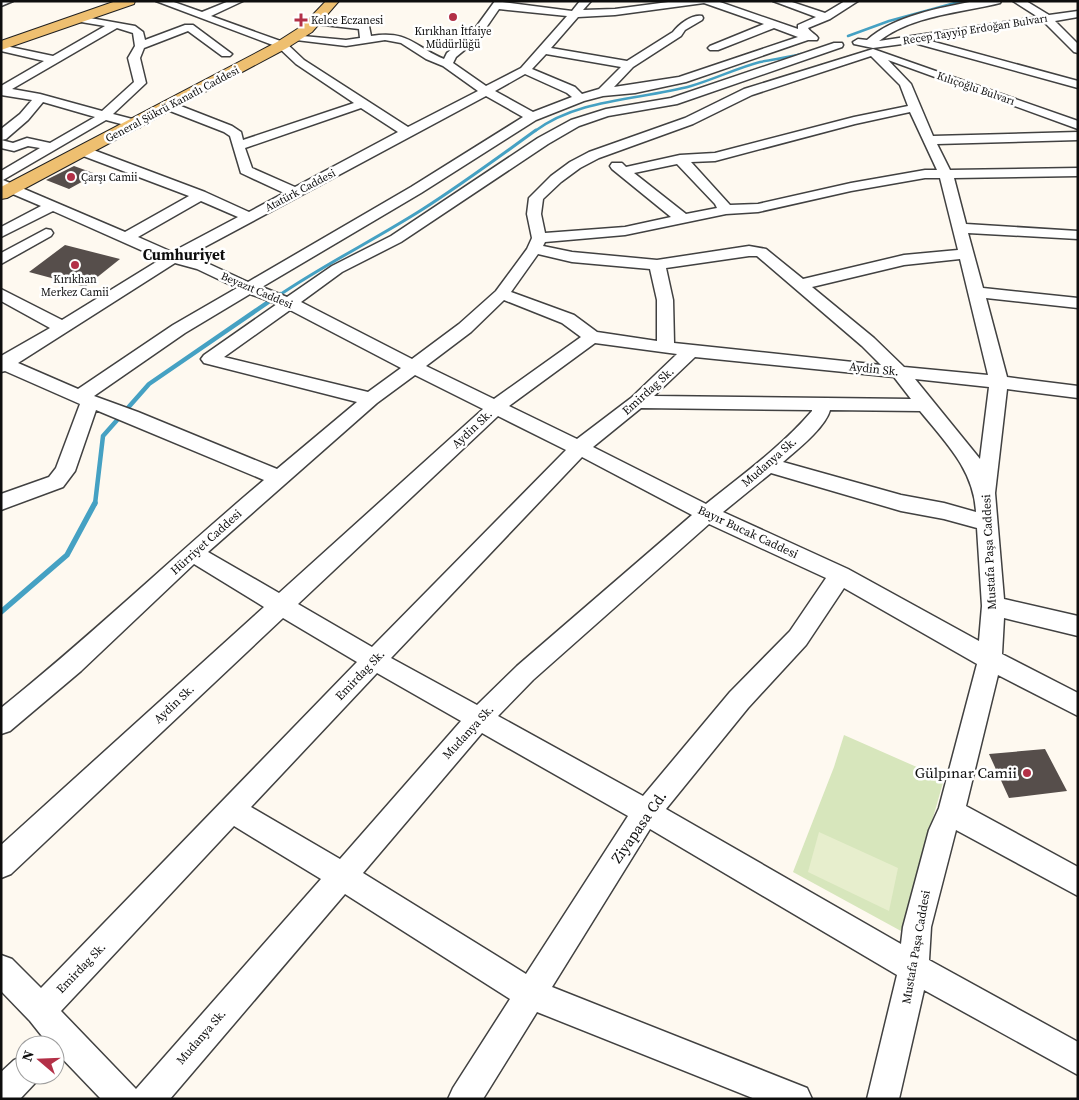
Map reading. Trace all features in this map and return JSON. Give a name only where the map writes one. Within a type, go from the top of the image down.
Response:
[{"type":"main road","points":[[1,47],[129,1]]},
{"type":"main road","name":"General Şükrü Kanatlı Caddesi","points":[[4,186],[83,152],[289,41],[315,21],[333,1]]},
{"type":"street","points":[[1,3],[8,1]]},
{"type":"street","points":[[160,1],[206,18],[289,41],[346,43],[385,37],[404,40],[430,57],[447,64],[486,91],[532,117]]},
{"type":"street","points":[[140,46],[189,27],[238,1]]},
{"type":"street","name":"Atatürk Caddesi","points":[[2,364],[173,258],[525,70],[586,1]]},
{"type":"street","points":[[447,64],[451,55],[475,36],[498,4],[574,14],[656,8],[702,1]]},
{"type":"street","points":[[707,1],[774,24],[868,48]]},
{"type":"street","points":[[720,1],[838,45],[868,48]]},
{"type":"street","points":[[778,1],[826,17]]},
{"type":"street","points":[[1,502],[56,482],[65,471],[92,402],[179,329],[407,195],[532,117],[580,98],[603,92],[635,89],[682,80],[802,39],[804,31],[853,1]]},
{"type":"street","points":[[536,243],[539,231],[534,214],[536,198],[556,179],[575,165],[594,155],[689,121],[748,92],[868,48],[882,33],[899,24],[996,1]]},
{"type":"street","points":[[1018,1],[1046,19],[1078,50]]},
{"type":"street","points":[[829,4],[843,8]]},
{"type":"street","points":[[656,8],[667,22],[681,28]]},
{"type":"street","name":"Recep Tayyip Erdoğan Bulvarı","points":[[868,48],[1078,15]]},
{"type":"street","points":[[603,92],[629,64],[677,34],[681,28],[698,18]]},
{"type":"street","points":[[4,186],[53,146],[103,115],[140,83],[134,58],[140,46],[138,32],[131,28],[79,19]]},
{"type":"street","name":"Recep Tayyip Erdoğan Bulvarı","points":[[868,48],[922,42],[1046,19]]},
{"type":"street","points":[[315,21],[362,26],[365,28],[366,39]]},
{"type":"street","points":[[714,48],[774,24]]},
{"type":"street","points":[[1,91],[115,25]]},
{"type":"street","points":[[189,27],[226,54]]},
{"type":"street","points":[[289,41],[300,62],[408,133]]},
{"type":"street","points":[[922,42],[1078,85]]},
{"type":"street","points":[[371,400],[210,359],[285,302],[337,269],[396,239],[543,141],[575,123],[606,113],[673,101],[838,45]]},
{"type":"street","points":[[1,47],[54,60]]},
{"type":"street","name":"Mustafa Paşa Caddesi","points":[[868,48],[905,84],[928,140],[946,174],[999,382],[984,493],[993,606],[990,660],[951,812],[942,830],[917,927],[914,968],[884,1099]]},
{"type":"street","name":"Kılıçoğlu Bulvarı","points":[[868,48],[1078,119]]},
{"type":"street","name":"Kılıçoğlu Bulvarı","points":[[868,48],[1078,125]]},
{"type":"street","points":[[544,50],[629,64]]},
{"type":"street","points":[[525,70],[571,90],[580,98]]},
{"type":"street","points":[[1,91],[40,98],[136,124]]},
{"type":"street","points":[[1,136],[24,117],[40,98]]},
{"type":"street","points":[[238,146],[362,104]]},
{"type":"street","points":[[169,106],[228,129],[236,135],[246,170],[296,193]]},
{"type":"street","points":[[625,171],[680,159],[715,157],[854,120],[914,108]]},
{"type":"street","points":[[928,140],[1078,136]]},
{"type":"street","points":[[1,144],[14,147],[27,142],[53,146]]},
{"type":"street","points":[[83,152],[200,195],[249,217]]},
{"type":"street","points":[[594,155],[625,171],[630,178],[684,220]]},
{"type":"street","points":[[680,159],[720,201],[726,210]]},
{"type":"street","points":[[536,243],[625,231],[726,210],[758,208],[851,187],[925,174],[1078,172]]},
{"type":"street","name":"Beyazıt Caddesi","points":[[4,186],[173,258],[202,266],[285,302],[415,368]]},
{"type":"street","points":[[126,238],[200,195]]},
{"type":"street","points":[[1,233],[52,206]]},
{"type":"street","points":[[959,228],[1078,235]]},
{"type":"street","points":[[1,259],[46,233]]},
{"type":"street","points":[[536,243],[572,257],[657,265],[749,251],[761,252],[868,342],[898,371],[971,461],[984,493]]},
{"type":"street","name":"Hürriyet Caddesi","points":[[1,723],[73,664],[192,553],[279,478],[371,400],[465,328],[502,294],[536,243]]},
{"type":"street","points":[[799,285],[904,260],[967,254]]},
{"type":"street","points":[[657,265],[665,300],[666,348]]},
{"type":"street","points":[[975,292],[1078,302]]},
{"type":"street","points":[[1,294],[62,327]]},
{"type":"street","points":[[502,294],[568,319],[592,337]]},
{"type":"street","name":"Aydin Sk.","points":[[1,864],[496,407],[592,337],[691,351],[898,371],[1078,392]]},
{"type":"street","name":"Emirdag Sk.","points":[[41,1010],[374,660],[580,447],[637,402],[691,351]]},
{"type":"street","points":[[2,364],[279,478]]},
{"type":"street","name":"Bayır Bucak Caddesi","points":[[415,368],[580,447],[707,514],[840,575],[990,660],[1078,705]]},
{"type":"street","points":[[637,402],[927,405]]},
{"type":"street","name":"Mudanya Sk.","points":[[148,1099],[341,875],[479,719],[526,673],[707,514],[768,465],[806,430],[821,412],[820,403]]},
{"type":"street","points":[[768,465],[901,503],[944,511],[986,523]]},
{"type":"street","points":[[192,553],[374,660],[646,812],[914,968],[1078,1059]]},
{"type":"street","name":"Ziyapasa Cd.","points":[[464,1099],[646,812],[739,700],[798,638],[840,575]]},
{"type":"street","points":[[993,606],[1078,626]]},
{"type":"street","points":[[231,810],[341,875],[530,994],[796,1099]]},
{"type":"street","points":[[951,812],[1078,882]]},
{"type":"street","points":[[1,970],[41,1010],[54,1035]]},
{"type":"street","points":[[65,1048],[124,1099]]},
{"type":"street","points":[[1,1095],[15,1081]]},
{"type":"green space","points":[[844,735],[944,779],[901,931],[793,872],[834,767]]},
{"type":"green space","points":[[819,832],[898,868],[889,911],[808,872]]},
{"type":"building","name":"Çarşı Camii","points":[[74,166],[96,174],[69,189],[46,180]]},
{"type":"building","name":"Kırıkhan Merkez Camii","points":[[65,245],[120,259],[85,287],[29,272]]},
{"type":"building","name":"Gülpınar Camii","points":[[1045,749],[1067,791],[1009,798],[989,754]]},
{"type":"waterway","points":[[848,36],[889,21],[962,1]]},
{"type":"waterway","points":[[535,131],[552,120],[590,106],[671,91],[709,80],[751,64],[801,54]]},
{"type":"waterway","points":[[278,296],[423,209],[536,130]]},
{"type":"waterway","points":[[95,504],[103,436],[149,384],[280,294]]},
{"type":"waterway","points":[[1,612],[67,555],[95,503]]},
{"type":"place","name":"Kırıkhan İtfaiye Müdürlüğü","points":[[453,17]]},
{"type":"place","name":"Kelce Eczanesi","points":[[301,20]]},
{"type":"place","name":"Çarşı Camii","points":[[71,177]]},
{"type":"place","name":"Kırıkhan Merkez Camii","points":[[75,265]]},
{"type":"place","name":"Gülpınar Camii","points":[[1027,773]]},
{"type":"district","name":"Cumhuriyet","points":[[184,255]]}]
